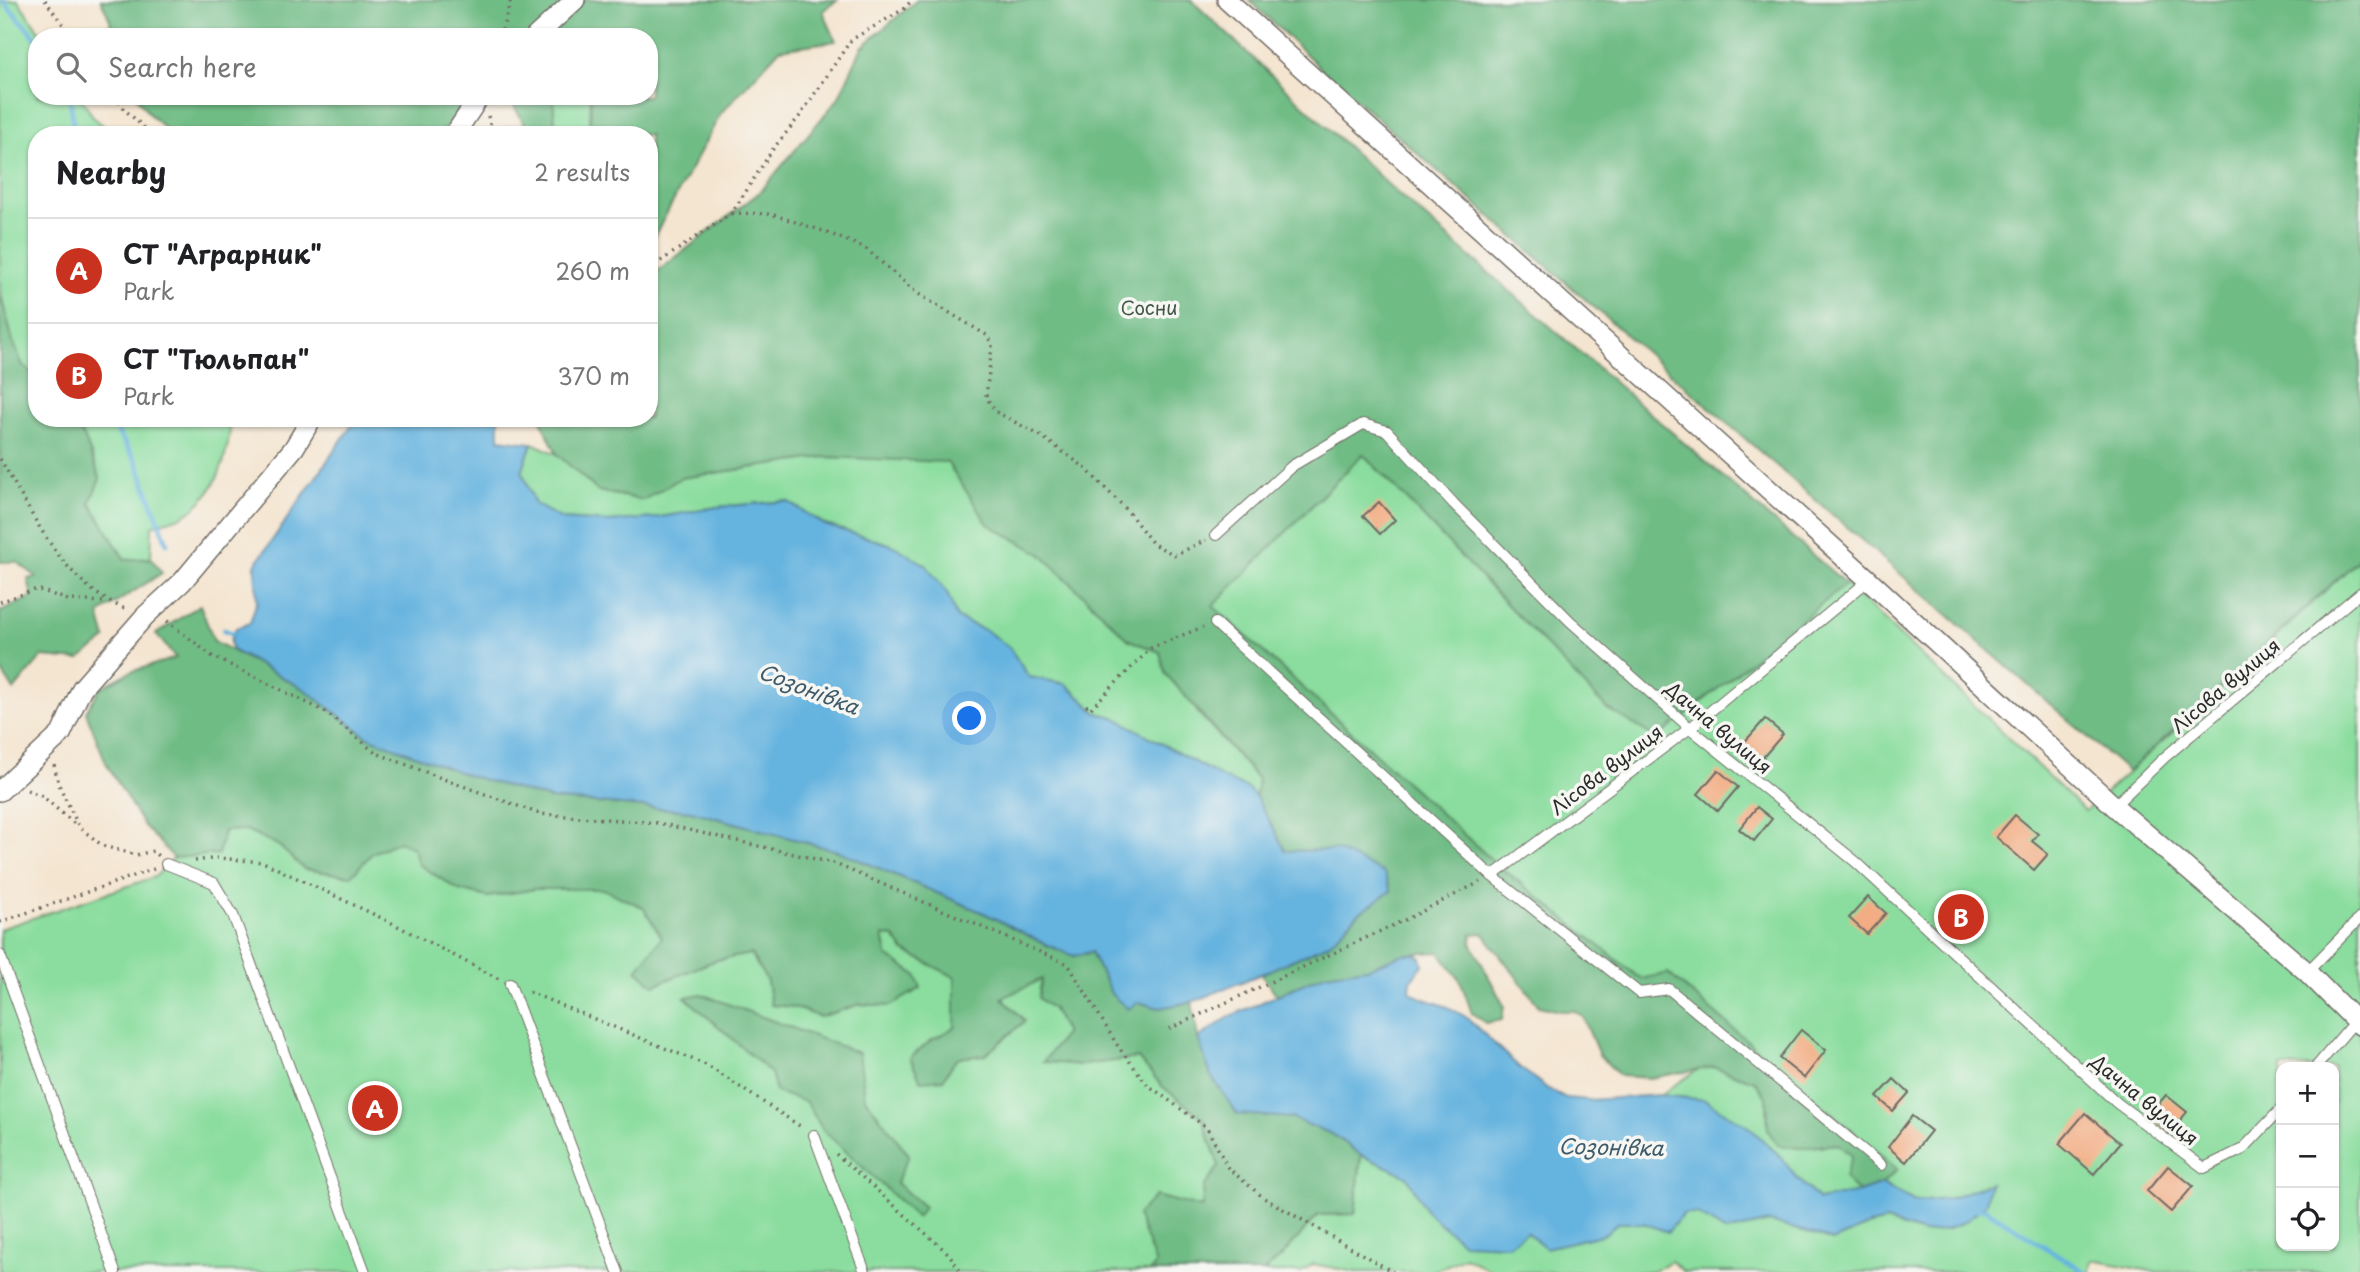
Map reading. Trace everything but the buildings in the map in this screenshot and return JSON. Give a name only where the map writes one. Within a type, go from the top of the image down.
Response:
[{"type":"street","points":[[545,28],[575,0]]},
{"type":"street","points":[[1227,0],[2114,806],[2307,972],[2357,1023]]},
{"type":"street","points":[[460,126],[474,105]]},
{"type":"street","points":[[4,786],[61,734],[82,688],[145,616],[182,582],[294,448],[307,427]]},
{"type":"lane","name":"Дачна вулиця","points":[[1216,536],[1292,466],[1363,424],[1387,431],[1454,504],[1570,621],[1690,728],[1856,862],[2118,1103],[2204,1168],[2243,1149],[2276,1113]]},
{"type":"lane","name":"Лісова вулиця","points":[[1492,876],[1690,728],[1868,580]]},
{"type":"lane","name":"Лісова вулиця","points":[[2114,806],[2165,757],[2360,593]]},
{"type":"lane","points":[[1215,622],[1492,876],[1639,993],[1669,989],[1881,1165]]},
{"type":"lane","points":[[166,864],[214,883],[233,915],[365,1272]]},
{"type":"lane","points":[[2307,972],[2360,918]]},
{"type":"lane","points":[[0,956],[115,1272]]},
{"type":"lane","points":[[510,984],[618,1272]]},
{"type":"lane","points":[[2321,1062],[2357,1023]]},
{"type":"lane","points":[[814,1135],[865,1272]]},
{"type":"path","points":[[45,0],[65,28]]},
{"type":"path","points":[[503,28],[511,0]]},
{"type":"path","points":[[658,263],[732,213],[773,149],[799,117],[851,40],[904,9],[912,0]]},
{"type":"path","points":[[121,105],[142,126]]},
{"type":"path","points":[[732,213],[771,214],[865,248],[917,293],[988,336],[992,346],[986,397],[996,412],[1041,436],[1084,467],[1126,509],[1153,544],[1175,555],[1216,536]]},
{"type":"path","points":[[0,459],[63,563],[107,602]]},
{"type":"path","points":[[0,602],[37,589],[68,600],[107,602],[145,616],[170,621],[212,656],[324,711],[376,753],[449,781],[540,814],[658,822],[833,863],[1068,964],[1119,1048],[1148,1084],[1207,1128],[1228,1168],[1264,1198],[1393,1272]]},
{"type":"path","points":[[1086,705],[1090,709],[1151,649],[1215,622]]},
{"type":"path","points":[[48,746],[60,785],[79,827]]},
{"type":"path","points":[[4,786],[42,796],[103,846],[136,855],[153,850],[166,864]]},
{"type":"path","points":[[1169,1029],[1411,917],[1492,876]]},
{"type":"green space","points":[[0,0],[18,0],[37,28],[28,28],[28,105],[86,105],[94,118],[104,126],[28,126],[28,370],[23,366],[13,342],[0,291]]},
{"type":"green space","points":[[101,0],[837,0],[823,11],[836,41],[780,49],[721,113],[658,229],[658,126],[590,126],[591,105],[658,105],[658,28],[111,28]]},
{"type":"green space","name":"Сосни","points":[[917,0],[1191,0],[1397,193],[1846,584],[1657,738],[1606,708],[1363,454],[1213,606],[1494,862],[1641,979],[1668,973],[1897,1169],[1882,1184],[1859,1192],[1851,1186],[1845,1177],[1852,1156],[1838,1144],[1798,1148],[1778,1145],[1768,1131],[1767,1098],[1755,1081],[1714,1067],[1650,1078],[1620,1076],[1599,1055],[1583,1017],[1574,1011],[1539,1006],[1483,933],[1472,934],[1471,943],[1504,1006],[1502,1020],[1486,1023],[1472,1013],[1460,980],[1439,952],[1404,954],[1368,968],[1325,974],[1277,995],[1261,974],[1329,944],[1359,913],[1391,891],[1336,850],[1285,851],[1256,797],[1258,779],[1165,673],[1160,652],[1129,640],[1041,554],[988,524],[947,462],[824,457],[681,478],[643,500],[598,491],[557,454],[544,427],[658,427],[658,271],[760,192],[838,99],[862,47]]},
{"type":"green space","points":[[1249,0],[2360,0],[2360,558],[2128,772],[1331,78]]},
{"type":"green space","points":[[142,105],[463,105],[448,126],[162,126]]},
{"type":"green space","points":[[514,105],[554,105],[555,126],[526,126]]},
{"type":"green space","points":[[554,105],[591,105],[590,126],[555,126]]},
{"type":"green space","points":[[0,291],[13,342],[23,366],[28,370],[28,427],[77,427],[84,437],[100,478],[90,503],[125,560],[151,558],[162,573],[99,614],[106,639],[79,660],[42,657],[14,690],[0,669],[0,612],[32,597],[28,579],[37,577],[17,562],[0,562]]},
{"type":"green space","points":[[77,427],[230,427],[224,459],[205,496],[196,507],[184,515],[152,526],[151,558],[125,560],[90,502],[100,478],[84,437]]},
{"type":"green space","points":[[532,443],[557,454],[598,491],[643,500],[681,478],[824,457],[947,461],[988,524],[1041,554],[1129,640],[1160,652],[1198,713],[1258,779],[1256,797],[1247,788],[1225,779],[1114,717],[1097,713],[1066,684],[1029,677],[999,640],[957,618],[947,593],[892,545],[826,525],[787,501],[717,507],[655,518],[608,522],[562,519],[535,505],[522,471]]},
{"type":"green space","points":[[1363,454],[1606,708],[1657,738],[1846,584],[2085,811],[2222,688],[2360,558],[2360,1272],[2156,1272],[2092,1260],[2090,1272],[1684,1272],[1671,1261],[1652,1272],[1493,1272],[1465,1257],[1432,1272],[1355,1272],[1313,1264],[1301,1272],[1263,1272],[1281,1257],[1318,1215],[1355,1214],[1361,1155],[1407,1176],[1427,1212],[1526,1232],[1617,1223],[1643,1223],[1668,1231],[1683,1214],[1697,1214],[1726,1232],[1769,1222],[1832,1241],[1886,1221],[1923,1233],[1946,1230],[1966,1221],[1990,1184],[1947,1199],[1915,1202],[1882,1184],[1897,1169],[1641,980],[1494,862],[1212,606]]},
{"type":"green space","points":[[200,605],[214,641],[304,689],[368,737],[550,799],[691,811],[842,852],[986,914],[1074,956],[1091,952],[1112,995],[1159,1008],[1192,1002],[1198,1038],[1237,1114],[1291,1117],[1332,1134],[1361,1155],[1355,1214],[1318,1215],[1281,1257],[1263,1272],[1150,1272],[1156,1264],[1137,1215],[1155,1196],[1202,1208],[1204,1187],[1219,1166],[1202,1117],[1163,1087],[1138,1058],[1082,1065],[1043,1062],[1066,1033],[1053,1009],[1038,998],[1042,979],[1002,998],[1025,1021],[985,1055],[957,1058],[943,1079],[921,1081],[910,1058],[930,1041],[955,1027],[955,977],[904,951],[894,937],[883,935],[887,956],[916,975],[921,988],[890,1006],[860,1004],[820,1017],[794,1007],[771,1005],[767,981],[751,954],[716,960],[654,985],[637,970],[662,937],[643,907],[603,889],[535,889],[488,897],[459,890],[418,864],[414,849],[400,841],[372,853],[351,876],[304,869],[278,845],[246,830],[224,831],[218,854],[174,858],[143,825],[107,765],[86,712],[100,688],[130,672],[176,658],[156,634]]},
{"type":"green space","points":[[246,830],[278,845],[304,869],[351,876],[372,853],[400,841],[414,849],[418,864],[459,890],[488,897],[535,889],[603,889],[643,907],[662,938],[637,970],[654,985],[716,960],[751,954],[767,981],[771,1005],[794,1007],[820,1017],[860,1004],[890,1006],[916,975],[887,956],[883,935],[894,937],[904,951],[955,977],[955,1027],[930,1041],[943,1079],[957,1058],[985,1055],[1025,1021],[1002,998],[1042,979],[1053,1009],[1066,1033],[1044,1061],[1082,1065],[1138,1058],[1163,1087],[1202,1117],[1219,1166],[1204,1187],[1202,1208],[1155,1196],[1156,1264],[1150,1272],[0,1272],[0,929],[155,877],[174,858],[218,854],[224,831]]},
{"type":"green space","points":[[701,994],[859,1053],[865,1098],[909,1155],[896,1183],[924,1207],[917,1218],[823,1130],[806,1102],[776,1092],[771,1073],[685,997]]},
{"type":"green space","points":[[1714,1067],[1755,1081],[1767,1098],[1768,1131],[1798,1148],[1838,1144],[1852,1156],[1851,1186],[1859,1192],[1819,1200],[1781,1157],[1705,1100],[1660,1095],[1699,1069]]},
{"type":"water","points":[[351,427],[499,427],[499,439],[532,443],[522,471],[535,504],[562,519],[608,522],[655,518],[717,507],[787,501],[825,525],[892,545],[926,565],[947,593],[957,618],[985,630],[1009,647],[1029,677],[1066,684],[1097,713],[1114,717],[1225,779],[1247,788],[1256,797],[1286,851],[1336,850],[1384,873],[1391,891],[1359,913],[1329,944],[1192,1002],[1159,1008],[1139,1002],[1128,1009],[1112,995],[1091,952],[1074,956],[986,914],[841,852],[691,811],[550,799],[467,775],[368,737],[304,689],[232,650],[230,641],[236,628],[250,623],[257,601],[255,565]]},
{"type":"water","points":[[1404,954],[1415,954],[1421,958],[1423,965],[1411,980],[1410,991],[1466,1017],[1519,1067],[1548,1089],[1566,1098],[1589,1100],[1660,1095],[1705,1100],[1750,1128],[1781,1157],[1819,1200],[1882,1184],[1915,1202],[1947,1199],[1990,1183],[1986,1204],[1966,1221],[1946,1230],[1923,1233],[1886,1221],[1832,1241],[1769,1222],[1726,1232],[1697,1214],[1683,1214],[1668,1232],[1643,1223],[1617,1223],[1606,1234],[1546,1248],[1526,1232],[1509,1245],[1463,1243],[1427,1212],[1407,1176],[1361,1155],[1332,1134],[1291,1118],[1237,1114],[1211,1076],[1198,1038],[1231,1016],[1325,974],[1368,968]]},
{"type":"waterway","name":"Созонівка","points":[[2,0],[28,29]]},
{"type":"waterway","name":"Созонівка","points":[[71,105],[73,126]]},
{"type":"waterway","name":"Созонівка","points":[[115,427],[137,463],[167,543]]},
{"type":"waterway","name":"Созонівка","points":[[224,630],[237,635]]},
{"type":"waterway","name":"Созонівка","points":[[1973,1209],[1985,1209],[2085,1272]]},
{"type":"place","name":"СТ \"Тюльпан\"","points":[[1961,917]]},
{"type":"place","name":"СТ \"Аграрник\"","points":[[375,1108]]}]
